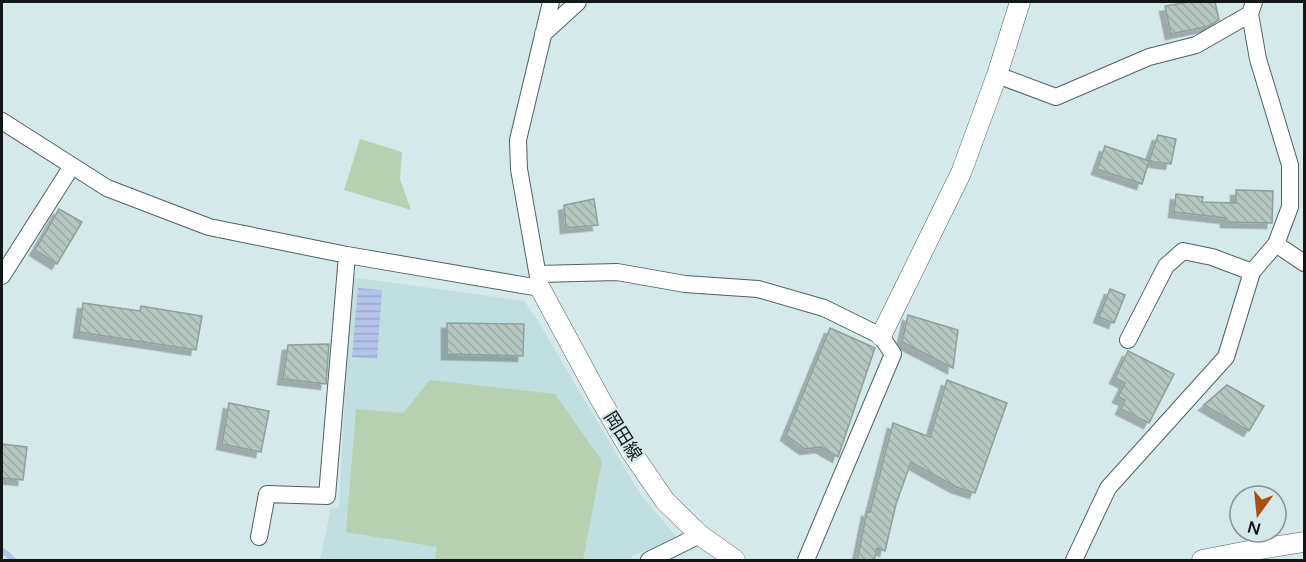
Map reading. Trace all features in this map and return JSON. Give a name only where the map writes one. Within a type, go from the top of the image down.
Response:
[{"type":"street","points":[[539,281],[519,169],[518,140],[551,2]]},
{"type":"street","points":[[543,34],[578,2]]},
{"type":"street","points":[[881,336],[962,173],[1020,2]]},
{"type":"street","points":[[997,75],[1056,97],[1149,57],[1196,45],[1252,8],[1258,59],[1290,165],[1290,207],[1276,244],[1252,272],[1226,357],[1108,488],[1074,561]]},
{"type":"street","points":[[2,121],[107,188],[209,227],[347,255],[539,281],[617,272],[685,284],[758,289],[824,308],[881,336],[893,354],[806,561]]},
{"type":"street","points":[[2,276],[72,166]]},
{"type":"street","points":[[1276,244],[1305,262]]},
{"type":"street","points":[[1128,340],[1166,266],[1183,251],[1212,257],[1252,272]]},
{"type":"street","points":[[259,537],[267,494],[327,496],[347,255]]},
{"type":"street","name":"岡田線","points":[[539,281],[599,397],[630,450],[665,501],[700,535],[735,561]]},
{"type":"street","points":[[649,561],[700,535]]},
{"type":"street","points":[[1202,561],[1305,542]]},
{"type":"shaded area","points":[[351,277],[524,301],[640,494],[675,535],[672,546],[654,548],[633,555],[631,560],[320,560],[331,508],[339,508]]},
{"type":"green space","points":[[360,139],[402,152],[400,179],[411,210],[344,190]]},
{"type":"green space","points":[[430,380],[555,394],[602,461],[583,560],[435,560],[437,547],[346,532],[356,409],[403,413]]},
{"type":"water","points":[[358,288],[382,290],[377,359],[352,357]]},
{"type":"building","points":[[1189,2],[1215,2],[1219,20],[1209,26],[1171,34],[1165,6]]},
{"type":"building","points":[[1158,135],[1176,139],[1171,164],[1149,161]]},
{"type":"building","points":[[1105,146],[1149,161],[1142,184],[1097,169]]},
{"type":"building","points":[[1236,190],[1273,191],[1272,223],[1226,222],[1226,218],[1174,212],[1176,194],[1203,197],[1202,202],[1236,203]]},
{"type":"building","points":[[594,199],[598,225],[566,228],[564,205]]},
{"type":"building","points":[[59,209],[82,222],[57,264],[35,250]]},
{"type":"building","points":[[1110,289],[1125,295],[1114,323],[1099,317]]},
{"type":"building","points":[[83,303],[140,311],[141,306],[202,316],[196,350],[79,332]]},
{"type":"building","points":[[908,315],[958,330],[953,368],[902,342]]},
{"type":"building","points":[[447,323],[524,324],[523,356],[447,354]]},
{"type":"building","points":[[830,328],[875,348],[838,457],[821,447],[805,449],[786,435]]},
{"type":"building","points":[[329,344],[326,384],[283,379],[288,345]]},
{"type":"building","points":[[1128,351],[1174,374],[1149,423],[1121,409],[1125,400],[1118,397],[1125,383],[1115,378]]},
{"type":"building","points":[[947,380],[1007,403],[975,493],[956,487],[911,462],[896,504],[885,551],[877,548],[874,561],[857,561],[867,511],[870,512],[893,423],[930,437]]},
{"type":"building","points":[[1227,385],[1264,406],[1249,431],[1204,405]]},
{"type":"building","points":[[229,403],[269,411],[261,452],[222,444]]},
{"type":"building","points":[[2,444],[27,447],[23,480],[2,478]]},
{"type":"waterway","points":[[2,551],[13,560]]}]
